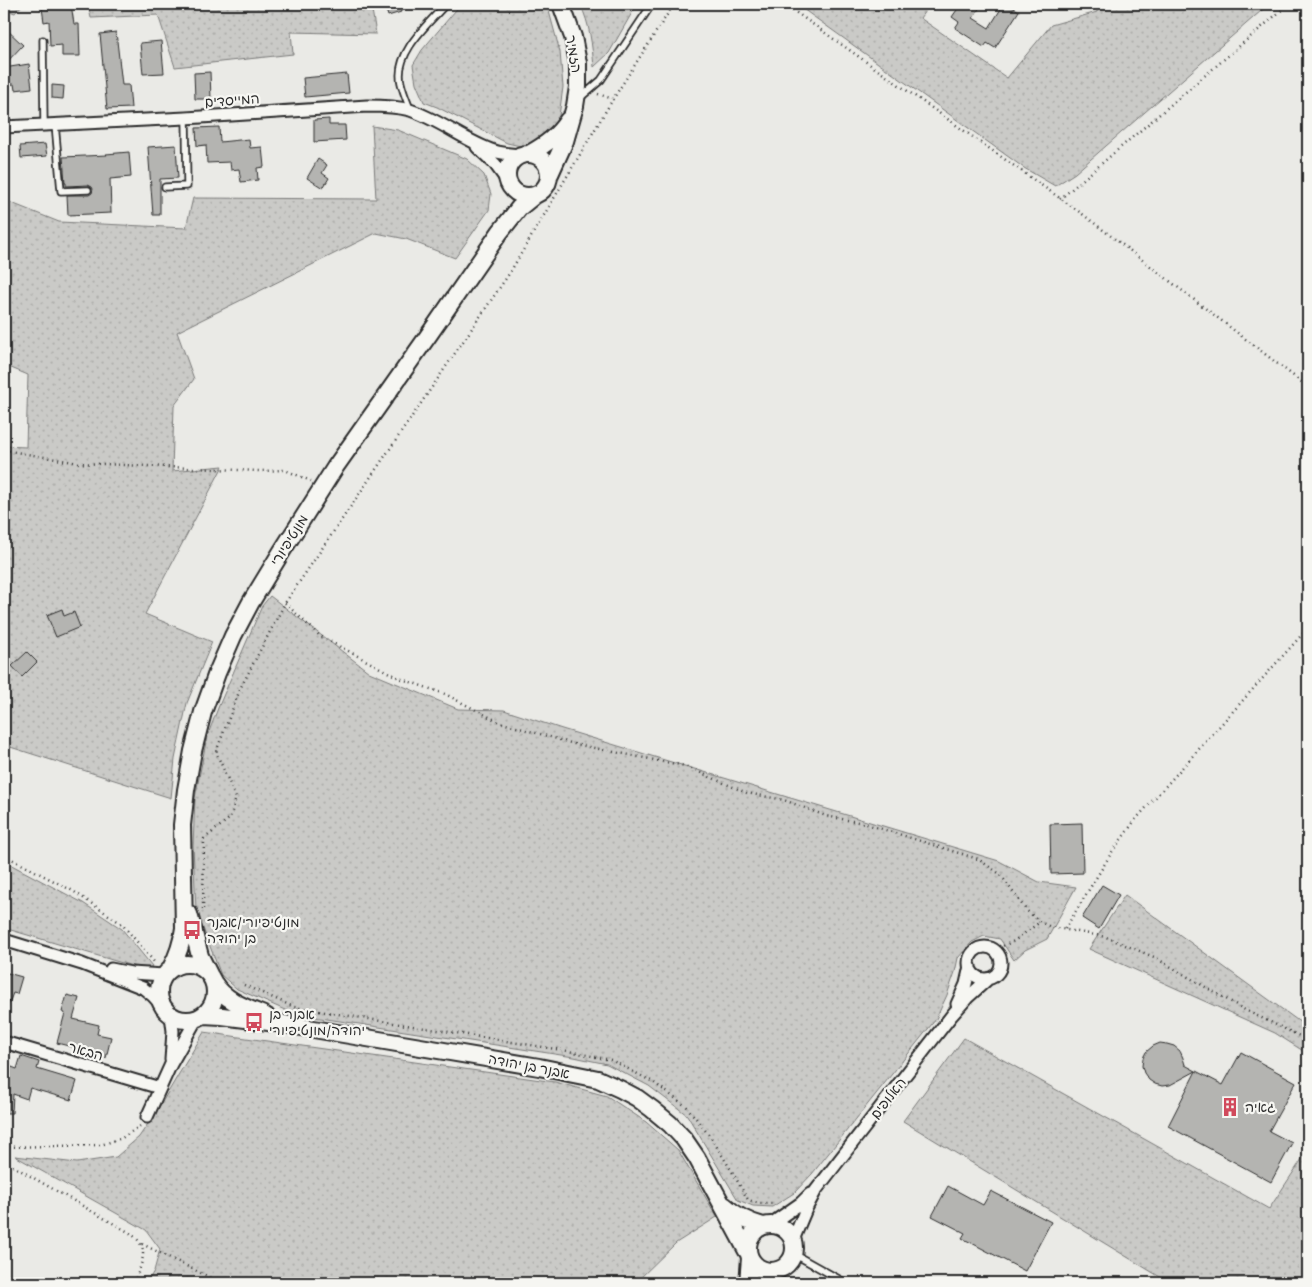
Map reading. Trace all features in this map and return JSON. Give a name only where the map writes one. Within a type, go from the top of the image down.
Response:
[{"type":"street","name":"הזמיר","points":[[550,174],[565,141],[578,86],[578,63],[573,37],[561,4]]},
{"type":"street","name":"הזמיר","points":[[525,154],[545,145],[559,132],[567,122],[575,105]]},
{"type":"street","name":"המייסדים","points":[[4,127],[391,106],[410,110],[494,151],[506,154],[525,154]]},
{"type":"street","name":"המייסדים","points":[[458,133],[495,164],[510,185]]},
{"type":"street","points":[[525,154],[541,158],[548,167],[550,174],[546,187],[542,192],[529,196],[517,193],[510,185],[507,175],[511,163],[525,154]]},
{"type":"street","name":"מונטיפיורי","points":[[500,232],[509,205],[510,185]]},
{"type":"street","name":"מונטיפיורי","points":[[168,971],[177,957],[184,928],[182,826],[193,751],[203,712],[225,654],[251,602],[323,487],[500,232],[519,208],[535,195]]},
{"type":"street","name":"מונטיפיורי","points":[[184,890],[198,948],[212,979]]},
{"type":"street","points":[[4,940],[82,964],[143,988],[154,996],[167,1011],[179,1019],[188,1020],[200,1017]]},
{"type":"street","points":[[984,948],[994,950],[998,954],[1001,964],[997,974],[988,979],[974,975],[970,966],[971,956],[984,948]]},
{"type":"street","points":[[147,1117],[171,1064],[200,1017],[209,1009],[214,1001],[216,992],[212,979],[203,968],[188,963],[179,964],[168,971],[160,982],[160,1000],[167,1011],[173,1031],[171,1064]]},
{"type":"street","points":[[82,964],[131,973],[168,971]]},
{"type":"street","name":"האלופים","points":[[952,1015],[966,984],[970,966]]},
{"type":"street","name":"אבנר בן יהודה","points":[[212,979],[223,994],[231,1000],[284,1024]]},
{"type":"street","name":"האלופים","points":[[794,1247],[806,1209],[816,1190],[952,1015],[988,979]]},
{"type":"street","name":"אבנר בן יהודה","points":[[200,1017],[222,1016],[284,1024],[539,1067],[598,1079],[620,1088],[652,1109],[684,1139],[697,1158],[749,1255]]},
{"type":"street","name":"הבאר","points":[[4,1042],[160,1088]]},
{"type":"street","name":"האלופים","points":[[767,1225],[801,1203],[824,1181]]},
{"type":"street","name":"אבנר בן יהודה","points":[[721,1202],[733,1213],[751,1222],[767,1225]]},
{"type":"street","points":[[748,1283],[748,1243],[756,1229],[767,1225],[785,1229],[790,1234],[794,1247],[787,1265],[768,1283]]},
{"type":"street","points":[[749,1255],[754,1265],[760,1269],[768,1271],[782,1269]]},
{"type":"lane","points":[[410,110],[401,82],[400,70],[406,52],[446,4]]},
{"type":"lane","points":[[575,105],[601,80],[652,4]]},
{"type":"lane","points":[[43,40],[50,125],[61,191],[88,190]]},
{"type":"lane","points":[[165,187],[187,186],[186,118]]},
{"type":"lane","points":[[794,1247],[846,1283]]},
{"type":"path","points":[[203,918],[204,839],[230,818],[236,798],[216,752],[241,687],[285,603],[509,274],[613,99],[674,4]]},
{"type":"path","points":[[784,4],[1081,214],[1308,388]]},
{"type":"path","points":[[1059,199],[1289,4]]},
{"type":"path","points":[[589,90],[613,99]]},
{"type":"path","points":[[4,450],[79,463],[285,470],[323,487]]},
{"type":"path","points":[[285,603],[320,636],[399,678],[445,694],[499,722],[574,744],[685,766],[747,792],[784,800],[826,816],[863,823],[978,859],[1000,874],[1026,910],[1040,922],[1064,930],[1106,937],[1154,957],[1245,1010],[1308,1040]]},
{"type":"path","points":[[1064,930],[1112,852],[1136,819],[1308,628]]},
{"type":"path","points":[[4,854],[73,891],[122,924],[168,971]]},
{"type":"path","points":[[994,950],[1014,941],[1040,922]]},
{"type":"path","points":[[4,1147],[101,1145],[122,1138],[140,1126],[147,1117]]},
{"type":"path","points":[[4,1161],[130,1233],[141,1243],[221,1283]]},
{"type":"path","points":[[133,1283],[139,1272],[144,1250],[141,1243]]},
{"type":"shaded area","points":[[4,4],[23,4],[15,13],[4,9]]},
{"type":"shaded area","points":[[88,4],[371,4],[376,34],[291,32],[293,54],[175,67],[158,15],[91,18]]},
{"type":"shaded area","points":[[461,4],[547,4],[560,52],[563,87],[559,116],[541,142],[525,147],[507,143],[424,102],[416,83],[413,65],[422,50]]},
{"type":"shaded area","points":[[580,4],[637,4],[609,53],[594,67],[588,27]]},
{"type":"shaded area","points":[[796,4],[930,4],[920,18],[1007,78],[1051,25],[1097,12],[1097,4],[1269,4],[1075,173],[1055,186],[1024,168]]},
{"type":"shaded area","points":[[372,126],[398,130],[467,159],[484,175],[491,194],[489,210],[455,258],[406,239],[376,233],[177,332],[194,379],[174,406],[172,471],[223,466],[145,614],[212,642],[187,703],[175,759],[171,798],[4,745],[4,446],[26,447],[28,375],[4,365],[4,200],[59,222],[186,228],[193,198],[376,199]]},
{"type":"shaded area","points":[[270,596],[369,672],[458,709],[504,710],[999,861],[1039,882],[1076,887],[1047,939],[1025,950],[1014,960],[1000,939],[984,936],[972,942],[958,958],[947,995],[936,1019],[812,1174],[794,1193],[772,1207],[753,1206],[738,1200],[687,1115],[649,1086],[607,1064],[574,1057],[294,1014],[237,989],[221,975],[196,910],[193,846],[195,798],[207,737],[262,606]]},
{"type":"shaded area","points":[[4,861],[83,903],[122,929],[152,966],[146,970],[4,928]]},
{"type":"shaded area","points":[[1125,895],[1308,1028],[1308,1054],[1275,1033],[1089,949]]},
{"type":"shaded area","points":[[204,1032],[555,1082],[607,1096],[646,1122],[678,1150],[717,1217],[676,1243],[635,1283],[147,1283],[154,1271],[160,1249],[146,1230],[15,1156],[77,1163],[116,1157],[139,1137]]},
{"type":"shaded area","points":[[964,1038],[1269,1209],[1308,1150],[1308,1283],[1170,1283],[903,1121]]},
{"type":"building","points":[[50,4],[71,4],[74,24],[79,24],[80,56],[62,56],[62,45],[50,46],[49,21],[44,22],[42,8],[50,7]]},
{"type":"building","points":[[384,4],[399,4],[401,12],[388,16]]},
{"type":"building","points":[[961,4],[982,4],[973,18],[989,28],[1004,4],[1019,11],[995,48],[987,43],[984,47],[955,28],[959,22],[952,17]]},
{"type":"building","points":[[4,27],[23,45],[4,65]]},
{"type":"building","points":[[116,32],[122,85],[129,85],[131,108],[107,109],[100,34]]},
{"type":"building","points":[[161,41],[164,73],[143,74],[140,43]]},
{"type":"building","points":[[29,64],[32,88],[15,90],[14,84],[4,85],[4,68]]},
{"type":"building","points":[[210,72],[211,99],[195,99],[194,73]]},
{"type":"building","points":[[347,74],[349,93],[305,97],[303,78]]},
{"type":"building","points":[[52,85],[64,86],[63,99],[52,98]]},
{"type":"building","points":[[329,119],[329,125],[345,125],[346,140],[314,142],[314,120]]},
{"type":"building","points":[[219,127],[220,142],[249,139],[250,148],[262,147],[264,167],[257,168],[258,180],[241,182],[239,169],[231,170],[230,162],[207,163],[206,145],[197,146],[196,128]]},
{"type":"building","points":[[45,144],[47,156],[21,158],[20,146]]},
{"type":"building","points":[[176,145],[178,178],[160,179],[160,215],[153,215],[148,147]]},
{"type":"building","points":[[129,152],[131,177],[110,179],[111,213],[68,215],[67,195],[89,195],[93,189],[88,185],[66,186],[63,157]]},
{"type":"building","points":[[318,159],[327,165],[322,173],[329,178],[323,188],[307,178]]},
{"type":"building","points":[[62,609],[64,616],[74,612],[80,627],[56,637],[47,615]]},
{"type":"building","points":[[27,652],[37,662],[22,677],[12,666]]},
{"type":"building","points":[[1082,823],[1083,873],[1051,874],[1050,824]]},
{"type":"building","points":[[1102,885],[1119,895],[1099,929],[1082,918]]},
{"type":"building","points":[[4,972],[22,977],[17,994],[13,993],[4,1016]]},
{"type":"building","points":[[67,995],[79,998],[73,1019],[99,1025],[97,1034],[111,1037],[106,1058],[87,1054],[88,1051],[57,1043],[65,1013],[62,1012]]},
{"type":"building","points":[[1160,1043],[1174,1046],[1180,1051],[1185,1065],[1196,1071],[1170,1085],[1162,1086],[1149,1080],[1142,1066],[1143,1058],[1146,1052]]},
{"type":"building","name":"גאיה","points":[[1241,1052],[1296,1082],[1269,1131],[1292,1143],[1271,1182],[1168,1126],[1196,1071],[1223,1085]]},
{"type":"building","points":[[21,1056],[39,1062],[37,1069],[77,1081],[71,1100],[30,1088],[27,1099],[13,1094],[12,1113],[4,1113],[4,1082],[9,1066],[17,1069]]},
{"type":"building","points":[[948,1186],[983,1205],[991,1191],[1051,1222],[1025,1271],[962,1238],[965,1233],[932,1216]]},
{"type":"place","name":"מונטיפיורי/אבנר בן יהודה","points":[[192,930]]},
{"type":"place","name":"אבנר בן יהודה/מונטיפיורי","points":[[254,1022]]},
{"type":"place","name":"גאיה","points":[[1230,1107]]}]
